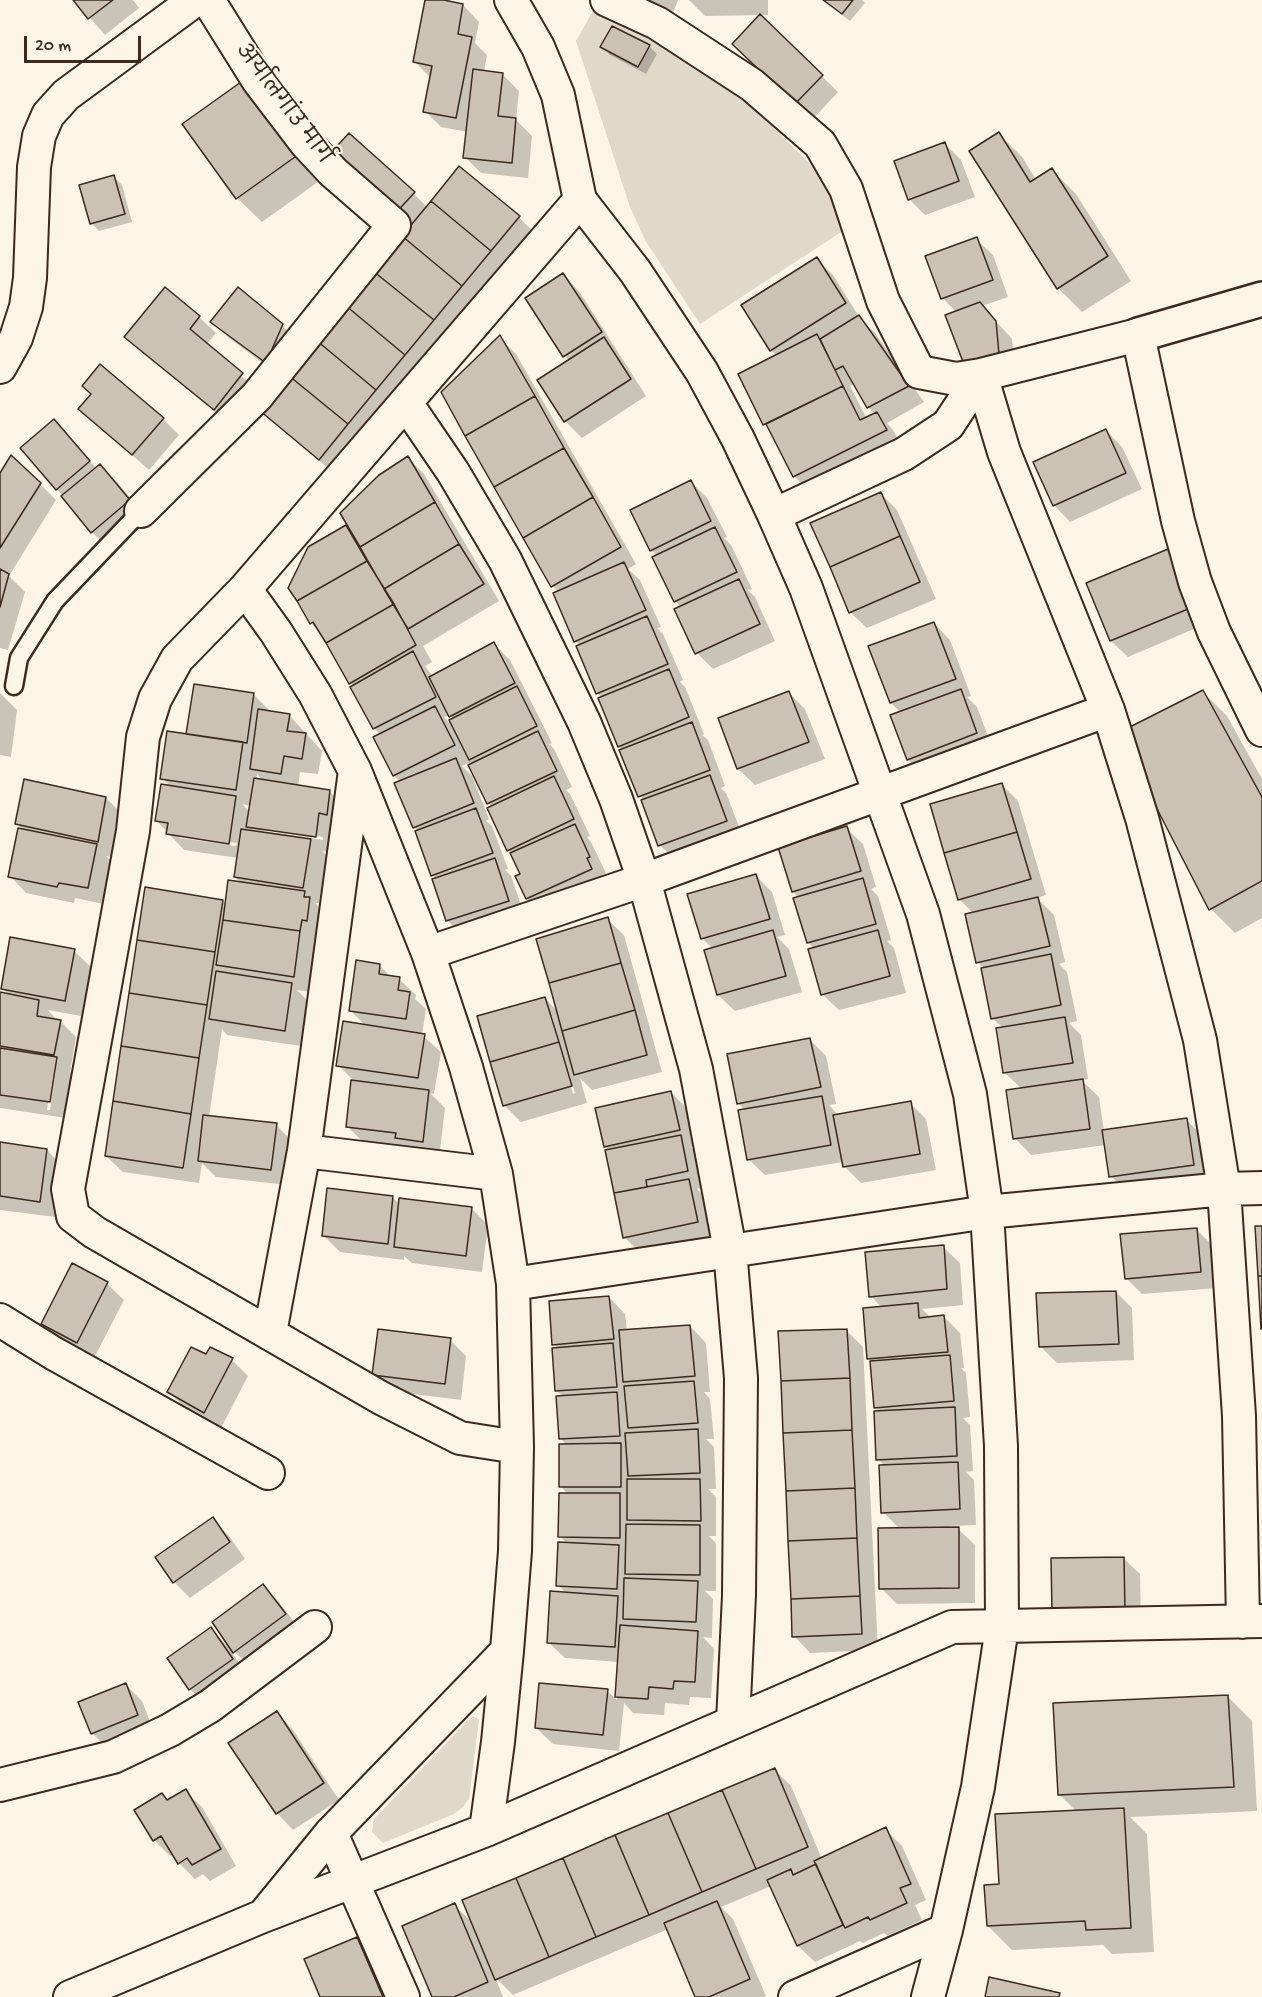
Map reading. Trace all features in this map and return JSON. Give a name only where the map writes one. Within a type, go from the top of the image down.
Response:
[{"type":"street","points":[[0,367],[16,338],[26,307],[30,278],[34,166],[39,136],[48,115],[66,95],[195,0]]},
{"type":"street","name":"अर्यालगांउ मार्ग","points":[[141,511],[257,396],[394,225],[333,172],[306,143],[258,80],[208,0]]},
{"type":"street","points":[[511,0],[538,47],[558,95],[580,200],[635,271],[702,372],[738,439],[806,588],[923,914],[970,1094],[987,1212],[1000,1446],[1002,1628],[978,1787],[946,1930],[928,1997]]},
{"type":"street","points":[[607,0],[657,24],[752,85],[820,144],[846,189],[883,301],[919,372],[956,379],[981,375],[1138,335],[1262,299]]},
{"type":"street","points":[[517,1446],[460,1437],[381,1398],[94,1232],[73,1216],[68,1189],[133,831],[143,737],[154,699],[177,660],[245,589],[580,200]]},
{"type":"street","points":[[1138,335],[1178,521],[1195,582],[1214,632],[1262,728]]},
{"type":"street","points":[[774,515],[904,454],[948,425],[981,375]]},
{"type":"street","points":[[70,1997],[263,1916],[486,1830],[952,1627],[1002,1628],[1253,1622],[1224,1189],[1200,1040],[1142,818],[1108,710],[1004,452],[981,375]]},
{"type":"street","points":[[406,403],[453,472],[506,560],[584,722],[607,777],[644,880],[696,1070],[729,1250],[741,1377],[739,1595],[733,1722]]},
{"type":"street","points":[[245,589],[276,632],[315,694],[355,771],[428,953],[466,1067],[496,1174],[513,1284],[517,1446],[515,1551],[507,1651],[486,1830]]},
{"type":"street","points":[[428,953],[644,880],[1108,710]]},
{"type":"street","points":[[270,1333],[304,1151],[355,771]]},
{"type":"street","points":[[304,1151],[496,1174]]},
{"type":"street","points":[[513,1284],[987,1212],[1224,1189],[1262,1188]]},
{"type":"street","points":[[0,1320],[53,1353],[268,1473]]},
{"type":"street","points":[[0,1785],[112,1756],[170,1730],[210,1706],[315,1627]]},
{"type":"street","points":[[263,1916],[332,1833],[507,1651]]},
{"type":"street","points":[[332,1833],[403,1997]]},
{"type":"street","points":[[795,1997],[946,1930]]},
{"type":"lane","points":[[14,686],[19,658],[55,601],[141,511]]},
{"type":"shaded area","points":[[594,9],[667,46],[752,106],[811,165],[852,225],[700,324],[645,240],[630,207],[576,41]]},
{"type":"shaded area","points":[[472,1716],[479,1719],[469,1799],[454,1814],[383,1843],[372,1832],[374,1819]]},
{"type":"building","points":[[73,0],[113,0],[88,19]]},
{"type":"building","points":[[425,0],[444,0],[463,4],[458,34],[472,37],[456,118],[423,112],[432,66],[413,62]]},
{"type":"building","points":[[823,0],[853,0],[842,14]]},
{"type":"building","points":[[760,14],[823,75],[795,104],[732,44]]},
{"type":"building","points":[[612,26],[650,45],[638,67],[600,47]]},
{"type":"building","points":[[473,69],[503,73],[498,116],[516,118],[512,163],[463,158]]},
{"type":"building","points":[[248,77],[302,152],[236,199],[182,124]]},
{"type":"building","points":[[999,132],[1030,182],[1052,168],[1108,256],[1057,289],[969,151]]},
{"type":"building","points":[[349,133],[415,192],[392,217],[326,158]]},
{"type":"building","points":[[945,142],[959,181],[908,200],[894,161]]},
{"type":"building","points":[[459,166],[520,216],[491,251],[431,201]]},
{"type":"building","points":[[114,175],[125,214],[90,224],[79,185]]},
{"type":"building","points":[[431,201],[491,251],[462,286],[402,236]]},
{"type":"building","points":[[402,236],[462,286],[434,320],[373,271]]},
{"type":"building","points":[[977,237],[993,280],[941,299],[925,256]]},
{"type":"building","points":[[817,257],[846,303],[770,351],[741,305]]},
{"type":"building","points":[[373,271],[434,320],[405,355],[345,305]]},
{"type":"building","points":[[563,273],[602,332],[563,357],[525,298]]},
{"type":"building","points":[[165,287],[200,316],[190,329],[243,373],[214,410],[124,337]]},
{"type":"building","points":[[238,287],[283,324],[266,363],[210,322]]},
{"type":"building","points":[[980,302],[996,321],[999,354],[965,367],[945,315]]},
{"type":"building","points":[[345,305],[405,355],[376,390],[316,340]]},
{"type":"building","points":[[859,315],[909,386],[867,408],[843,366],[835,370],[820,339]]},
{"type":"building","points":[[817,334],[843,386],[763,425],[738,374]]},
{"type":"building","points":[[500,335],[535,396],[465,436],[441,392]]},
{"type":"building","points":[[604,337],[631,379],[564,422],[537,380]]},
{"type":"building","points":[[316,340],[376,390],[348,424],[288,375]]},
{"type":"building","points":[[100,364],[164,418],[132,455],[78,409],[91,394],[82,386]]},
{"type":"building","points":[[288,375],[348,424],[319,460],[259,410]]},
{"type":"building","points":[[843,386],[860,420],[877,412],[887,430],[793,477],[766,424]]},
{"type":"building","points":[[535,396],[564,448],[494,487],[465,436]]},
{"type":"building","points":[[54,419],[90,461],[56,490],[20,448]]},
{"type":"building","points":[[1106,429],[1126,473],[1053,506],[1033,462]]},
{"type":"building","points":[[564,448],[593,497],[523,538],[494,487]]},
{"type":"building","points":[[11,455],[41,483],[0,548],[0,473]]},
{"type":"building","points":[[408,456],[435,502],[360,547],[340,513],[379,475]]},
{"type":"building","points":[[100,464],[130,500],[91,533],[61,496]]},
{"type":"building","points":[[691,480],[711,521],[650,551],[630,510]]},
{"type":"building","points":[[881,492],[900,536],[830,567],[810,523]]},
{"type":"building","points":[[593,497],[621,547],[551,587],[523,538]]},
{"type":"building","points":[[435,502],[459,544],[384,589],[360,547]]},
{"type":"building","points":[[346,525],[367,561],[297,601],[288,588],[308,547]]},
{"type":"building","points":[[715,527],[737,572],[674,602],[652,557]]},
{"type":"building","points":[[900,536],[920,582],[849,613],[830,567]]},
{"type":"building","points":[[459,544],[484,584],[408,629],[384,589]]},
{"type":"building","points":[[1168,549],[1193,607],[1110,641],[1086,583]]},
{"type":"building","points":[[367,561],[394,604],[326,643],[313,622],[310,624],[297,601]]},
{"type":"building","points":[[624,562],[646,610],[574,642],[553,593]]},
{"type":"building","points":[[0,569],[9,574],[0,607]]},
{"type":"building","points":[[739,579],[760,624],[695,654],[674,609]]},
{"type":"building","points":[[394,604],[416,645],[349,684],[326,643]]},
{"type":"building","points":[[647,616],[668,664],[596,694],[576,646]]},
{"type":"building","points":[[934,622],[956,679],[890,703],[868,646]]},
{"type":"building","points":[[494,642],[515,683],[449,717],[429,677]]},
{"type":"building","points":[[413,651],[436,697],[373,729],[350,687]]},
{"type":"building","points":[[669,669],[689,717],[618,747],[598,698]]},
{"type":"building","points":[[194,684],[254,693],[247,743],[186,734]]},
{"type":"building","points":[[517,686],[537,726],[469,760],[449,720]]},
{"type":"building","points":[[961,689],[977,733],[907,760],[890,715]]},
{"type":"building","points":[[1203,690],[1262,797],[1262,881],[1209,910],[1118,733]]},
{"type":"building","points":[[789,691],[809,742],[737,769],[718,718]]},
{"type":"building","points":[[435,706],[455,745],[393,776],[373,737]]},
{"type":"building","points":[[258,709],[290,714],[287,731],[306,733],[302,759],[284,756],[281,774],[250,769]]},
{"type":"building","points":[[692,722],[710,770],[638,797],[619,750]]},
{"type":"building","points":[[167,731],[243,742],[236,790],[160,779]]},
{"type":"building","points":[[538,731],[557,771],[487,804],[468,765]]},
{"type":"building","points":[[456,758],[474,803],[413,828],[394,783]]},
{"type":"building","points":[[710,775],[727,821],[658,846],[641,800]]},
{"type":"building","points":[[554,776],[574,819],[507,851],[487,808]]},
{"type":"building","points":[[254,778],[330,790],[327,815],[319,813],[316,837],[246,827]]},
{"type":"building","points":[[24,779],[106,797],[98,842],[15,824]]},
{"type":"building","points":[[1002,783],[1017,832],[944,853],[930,804]]},
{"type":"building","points":[[161,784],[236,796],[229,844],[166,834],[168,823],[155,821]]},
{"type":"building","points":[[476,808],[493,853],[431,876],[415,831]]},
{"type":"building","points":[[575,824],[590,857],[587,858],[592,869],[526,899],[515,876],[520,874],[510,853]]},
{"type":"building","points":[[847,826],[861,871],[792,892],[778,847]]},
{"type":"building","points":[[18,828],[97,844],[88,888],[59,883],[57,887],[8,877]]},
{"type":"building","points":[[241,829],[311,839],[303,888],[234,877]]},
{"type":"building","points":[[1017,832],[1031,879],[958,900],[944,853]]},
{"type":"building","points":[[495,858],[509,901],[446,921],[432,879]]},
{"type":"building","points":[[756,874],[770,919],[701,939],[687,894]]},
{"type":"building","points":[[863,878],[876,924],[807,943],[793,898]]},
{"type":"building","points":[[228,880],[305,891],[304,897],[310,897],[307,921],[302,920],[300,931],[223,920]]},
{"type":"building","points":[[145,887],[223,900],[215,952],[137,940]]},
{"type":"building","points":[[1038,897],[1050,946],[976,963],[965,914]]},
{"type":"building","points":[[608,917],[621,963],[549,983],[536,939]]},
{"type":"building","points":[[223,920],[300,931],[294,977],[216,965]]},
{"type":"building","points":[[773,930],[786,976],[717,995],[704,950]]},
{"type":"building","points":[[878,930],[890,976],[821,995],[808,949]]},
{"type":"building","points":[[10,937],[75,949],[65,1001],[1,989]]},
{"type":"building","points":[[137,940],[215,952],[207,1005],[129,993]]},
{"type":"building","points":[[1051,954],[1061,1005],[991,1019],[981,968]]},
{"type":"building","points":[[356,960],[380,964],[379,974],[400,977],[398,990],[410,992],[406,1019],[349,1011]]},
{"type":"building","points":[[621,963],[635,1010],[562,1031],[549,983]]},
{"type":"building","points":[[216,971],[292,983],[285,1031],[209,1019]]},
{"type":"building","points":[[0,992],[39,1000],[37,1016],[61,1020],[54,1055],[0,1046]]},
{"type":"building","points":[[129,993],[207,1005],[199,1058],[121,1046]]},
{"type":"building","points":[[545,997],[559,1042],[490,1062],[477,1016]]},
{"type":"building","points":[[635,1010],[647,1055],[574,1075],[562,1031]]},
{"type":"building","points":[[1065,1017],[1073,1063],[1003,1073],[996,1028]]},
{"type":"building","points":[[343,1021],[425,1034],[418,1078],[336,1066]]},
{"type":"building","points":[[810,1038],[821,1087],[737,1104],[727,1054]]},
{"type":"building","points":[[559,1042],[572,1086],[503,1106],[490,1062]]},
{"type":"building","points":[[121,1046],[199,1058],[191,1114],[113,1101]]},
{"type":"building","points":[[0,1048],[57,1057],[50,1102],[0,1095]]},
{"type":"building","points":[[1083,1079],[1090,1129],[1013,1139],[1006,1090]]},
{"type":"building","points":[[351,1080],[429,1090],[423,1142],[395,1138],[396,1133],[346,1127]]},
{"type":"building","points":[[671,1091],[680,1130],[604,1147],[595,1108]]},
{"type":"building","points":[[822,1096],[831,1145],[747,1160],[738,1110]]},
{"type":"building","points":[[113,1101],[191,1114],[183,1168],[105,1156]]},
{"type":"building","points":[[911,1101],[920,1154],[843,1167],[833,1115]]},
{"type":"building","points":[[203,1115],[277,1123],[271,1170],[198,1161]]},
{"type":"building","points":[[1187,1118],[1194,1165],[1109,1177],[1102,1130]]},
{"type":"building","points":[[681,1135],[688,1171],[646,1180],[647,1187],[614,1193],[605,1150]]},
{"type":"building","points":[[0,1142],[47,1149],[40,1202],[0,1196]]},
{"type":"building","points":[[689,1179],[698,1222],[623,1238],[614,1193]]},
{"type":"building","points":[[327,1188],[393,1196],[388,1244],[322,1236]]},
{"type":"building","points":[[399,1198],[472,1207],[466,1256],[394,1247]]},
{"type":"building","points":[[1255,1226],[1262,1226],[1262,1276],[1258,1276]]},
{"type":"building","points":[[1197,1228],[1201,1272],[1125,1279],[1120,1234]]},
{"type":"building","points":[[944,1245],[947,1289],[869,1297],[865,1252]]},
{"type":"building","points":[[72,1263],[108,1282],[77,1343],[41,1324]]},
{"type":"building","points":[[1258,1276],[1262,1276],[1262,1329],[1261,1329]]},
{"type":"building","points":[[1116,1291],[1119,1344],[1039,1347],[1036,1293]]},
{"type":"building","points":[[609,1296],[614,1339],[552,1345],[549,1301]]},
{"type":"building","points":[[918,1303],[919,1318],[944,1315],[948,1352],[867,1359],[863,1308]]},
{"type":"building","points":[[690,1325],[695,1376],[623,1382],[619,1330]]},
{"type":"building","points":[[378,1329],[451,1338],[445,1384],[372,1375]]},
{"type":"building","points":[[847,1329],[850,1378],[781,1381],[778,1331]]},
{"type":"building","points":[[613,1343],[617,1387],[555,1391],[552,1348]]},
{"type":"building","points":[[191,1347],[206,1354],[210,1347],[233,1358],[204,1413],[167,1392]]},
{"type":"building","points":[[950,1355],[954,1401],[874,1408],[870,1361]]},
{"type":"building","points":[[850,1378],[852,1430],[783,1433],[781,1381]]},
{"type":"building","points":[[694,1381],[698,1423],[628,1428],[624,1386]]},
{"type":"building","points":[[617,1392],[620,1436],[559,1439],[556,1396]]},
{"type":"building","points":[[955,1407],[957,1456],[876,1460],[874,1411]]},
{"type":"building","points":[[698,1429],[700,1473],[628,1476],[625,1433]]},
{"type":"building","points":[[852,1430],[855,1488],[786,1491],[783,1433]]},
{"type":"building","points":[[621,1443],[621,1487],[559,1487],[559,1444]]},
{"type":"building","points":[[958,1462],[960,1509],[881,1513],[879,1465]]},
{"type":"building","points":[[627,1479],[700,1479],[701,1521],[627,1520]]},
{"type":"building","points":[[855,1488],[857,1538],[788,1541],[786,1491]]},
{"type":"building","points":[[559,1493],[620,1493],[620,1538],[558,1537]]},
{"type":"building","points":[[213,1517],[230,1542],[173,1583],[155,1557]]},
{"type":"building","points":[[626,1524],[700,1525],[700,1575],[625,1574]]},
{"type":"building","points":[[959,1527],[959,1588],[879,1589],[878,1528]]},
{"type":"building","points":[[857,1538],[860,1596],[791,1599],[788,1541]]},
{"type":"building","points":[[558,1542],[619,1545],[617,1589],[556,1586]]},
{"type":"building","points":[[1124,1557],[1125,1612],[1052,1613],[1051,1558]]},
{"type":"building","points":[[624,1578],[698,1581],[696,1622],[623,1619]]},
{"type":"building","points":[[263,1584],[286,1614],[233,1653],[212,1622]]},
{"type":"building","points":[[550,1591],[618,1596],[615,1647],[547,1643]]},
{"type":"building","points":[[860,1596],[862,1634],[792,1637],[791,1599]]},
{"type":"building","points":[[620,1625],[698,1631],[695,1682],[674,1681],[673,1689],[649,1687],[648,1699],[615,1697]]},
{"type":"building","points":[[211,1627],[233,1659],[189,1690],[167,1658]]},
{"type":"building","points":[[126,1683],[138,1715],[91,1734],[78,1702]]},
{"type":"building","points":[[539,1683],[608,1689],[603,1735],[535,1728]]},
{"type":"building","points":[[1228,1695],[1234,1787],[1058,1795],[1053,1703]]},
{"type":"building","points":[[277,1711],[324,1783],[276,1814],[228,1743]]},
{"type":"building","points":[[775,1768],[808,1847],[756,1869],[722,1790]]},
{"type":"building","points":[[186,1789],[221,1849],[192,1865],[187,1858],[178,1864],[161,1836],[153,1841],[134,1810],[162,1793],[167,1800]]},
{"type":"building","points":[[722,1790],[756,1869],[702,1892],[668,1813]]},
{"type":"building","points":[[1124,1808],[1131,1928],[1086,1930],[1085,1921],[987,1926],[984,1885],[999,1884],[995,1814]]},
{"type":"building","points":[[668,1813],[702,1892],[649,1915],[615,1835]]},
{"type":"building","points":[[886,1827],[911,1884],[900,1888],[907,1903],[870,1920],[868,1917],[845,1928],[814,1861]]},
{"type":"building","points":[[615,1835],[649,1915],[596,1937],[563,1858]]},
{"type":"building","points":[[563,1858],[596,1937],[549,1957],[516,1878]]},
{"type":"building","points":[[816,1864],[843,1925],[797,1946],[767,1880],[791,1869],[793,1875]]},
{"type":"building","points":[[516,1878],[549,1957],[495,1980],[462,1900]]},
{"type":"building","points":[[717,1901],[750,1979],[709,1997],[695,1997],[664,1923]]},
{"type":"building","points":[[455,1903],[488,1982],[454,1997],[432,1997],[402,1926]]},
{"type":"building","points":[[357,1937],[383,1997],[320,1997],[304,1959]]},
{"type":"building","points":[[989,1977],[1060,1993],[1059,1997],[985,1997]]}]
